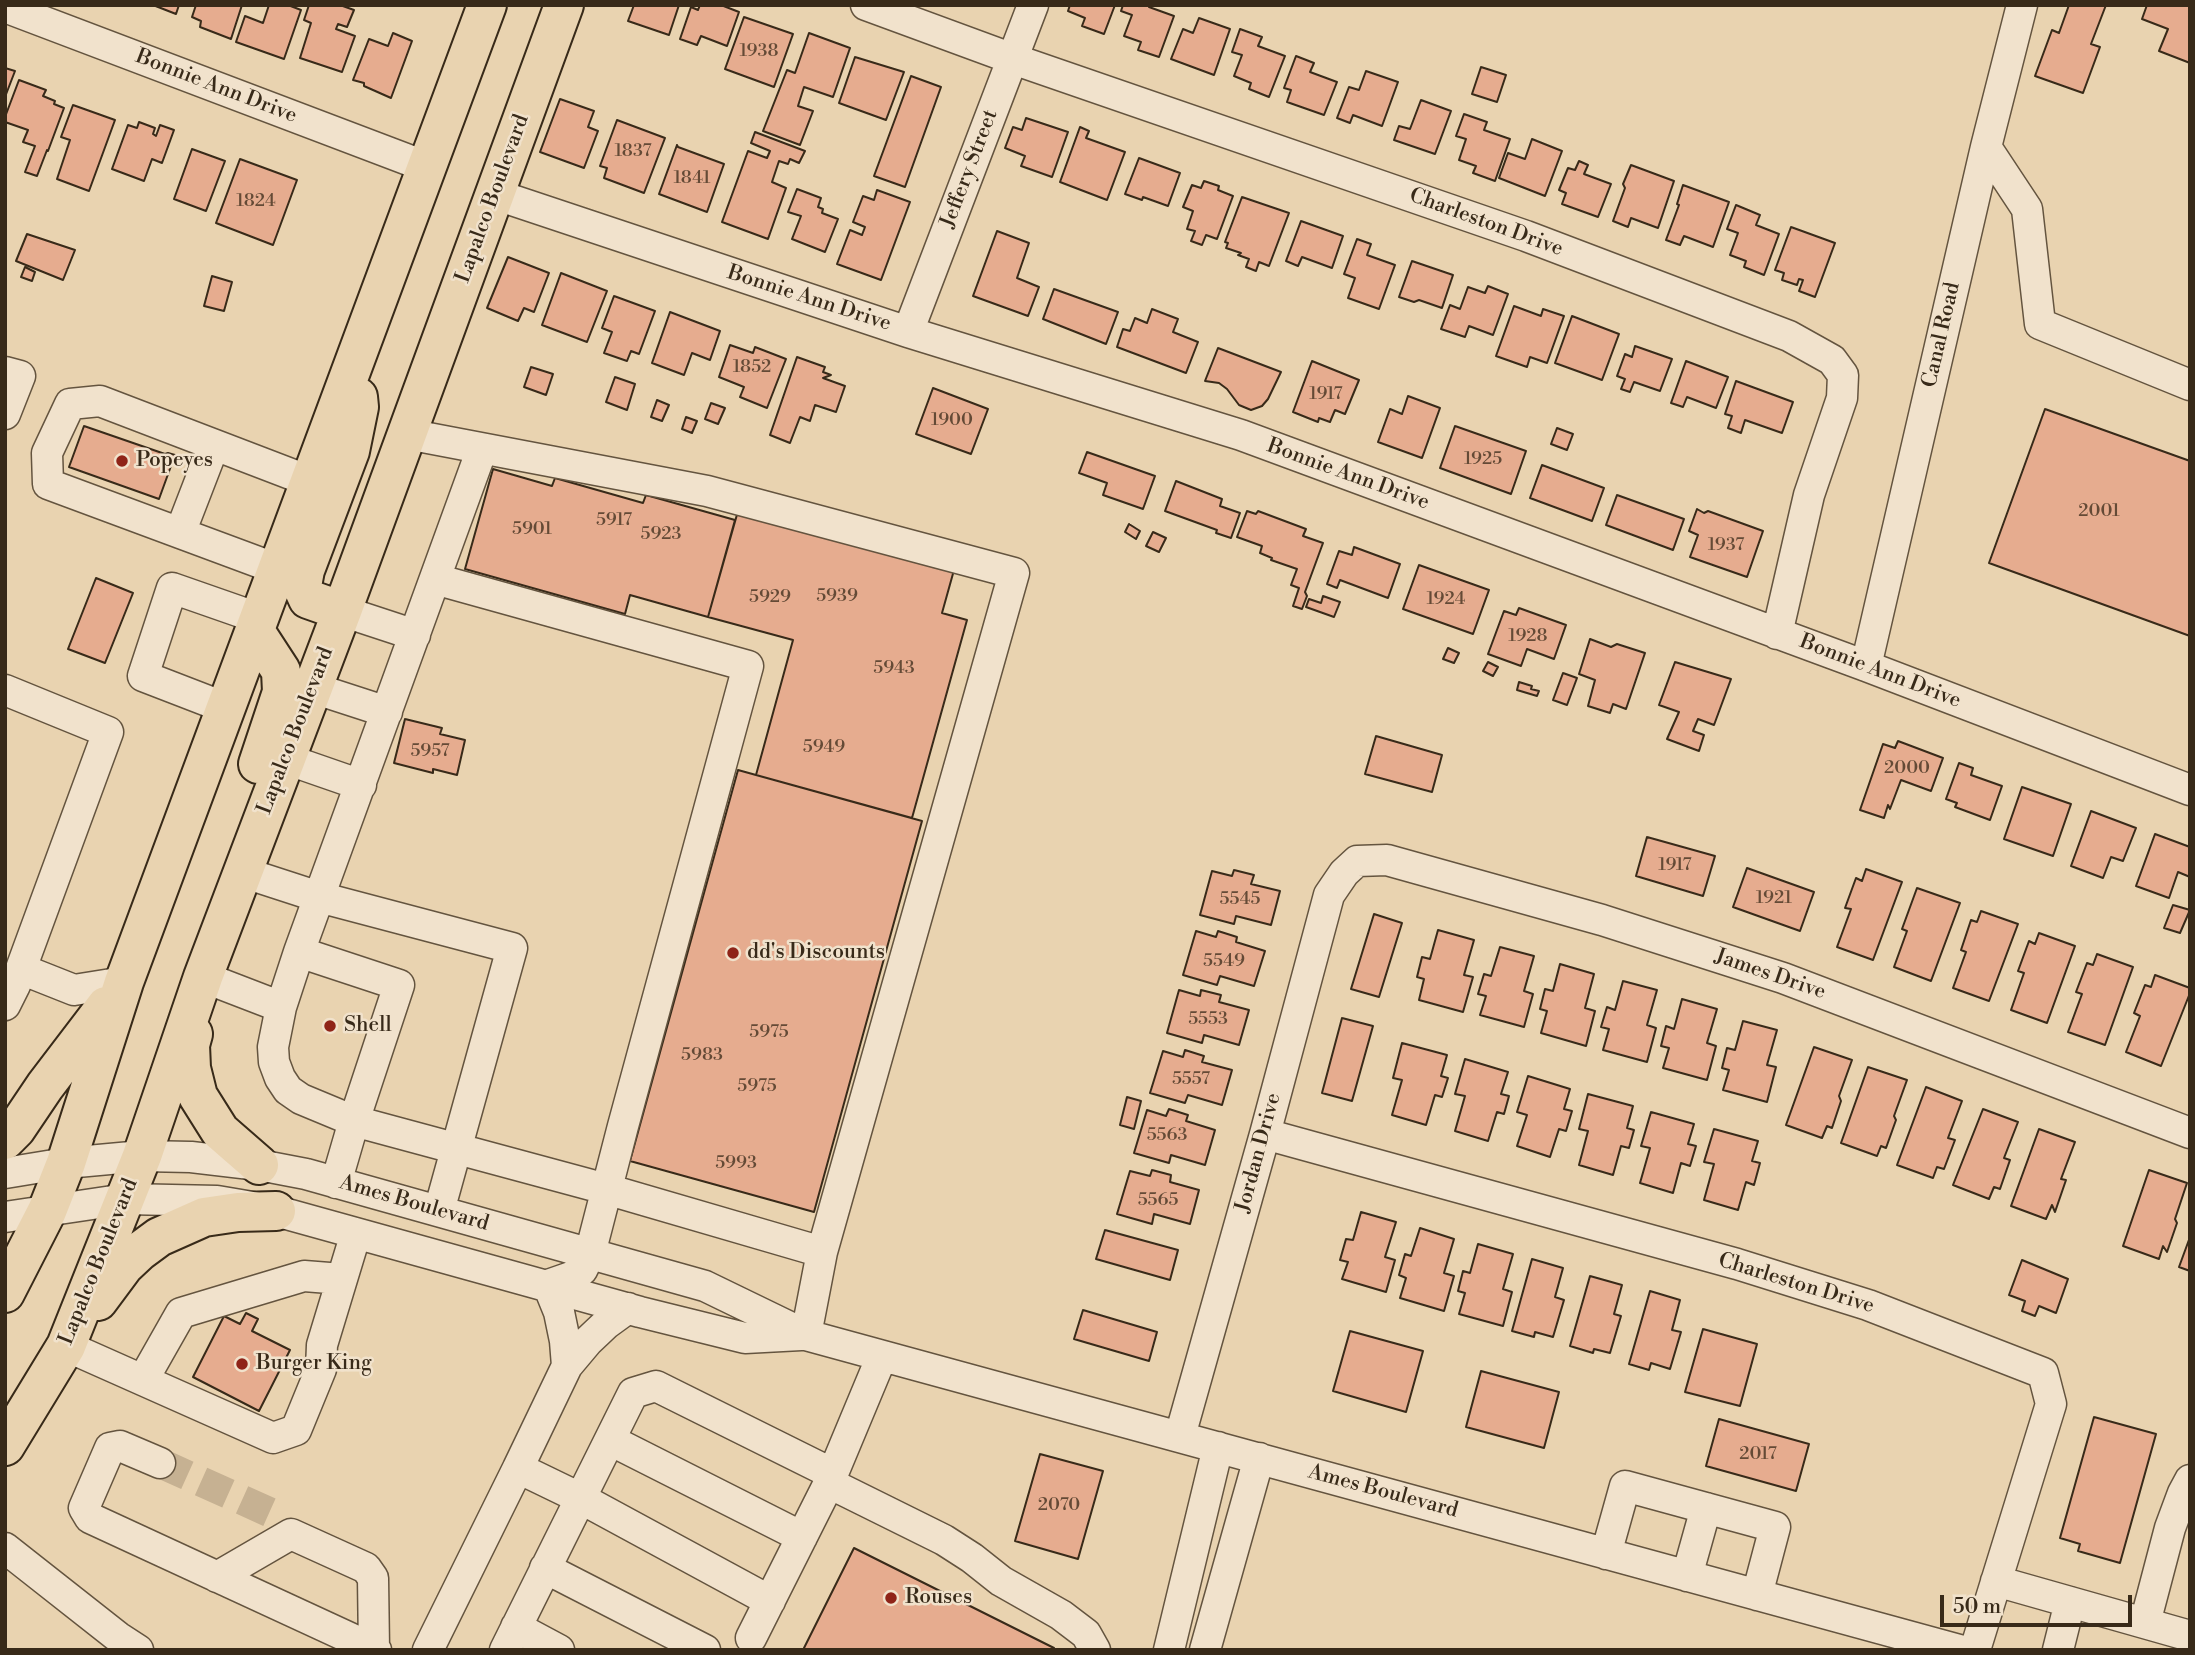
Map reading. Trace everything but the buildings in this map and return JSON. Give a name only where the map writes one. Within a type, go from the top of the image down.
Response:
[{"type":"main road","points":[[5,1293],[47,1211],[66,1163],[124,982],[486,5]]},
{"type":"main road","name":"Lapalco Boulevard","points":[[5,1446],[66,1346],[126,1199],[203,977],[342,611],[564,5]]},
{"type":"main road","points":[[342,611],[309,599],[302,586],[305,570],[350,451],[359,407],[355,359]]},
{"type":"main road","points":[[242,872],[244,809],[282,692],[281,671],[256,625]]},
{"type":"main road","points":[[203,977],[191,1045],[191,1068],[198,1096],[220,1131],[258,1165]]},
{"type":"main road","points":[[5,1140],[16,1129],[124,982]]},
{"type":"main road","points":[[66,1346],[124,1266],[159,1237],[204,1217],[238,1212],[276,1211]]},
{"type":"street","name":"Charleston Drive","points":[[866,5],[1013,59],[1526,236],[1789,336],[1832,360],[1843,375],[1842,398],[1810,495],[1777,634]]},
{"type":"street","name":"Jeffery Street","points":[[908,332],[1033,5]]},
{"type":"street","name":"Canal Road","points":[[1866,666],[1986,147],[2022,5]]},
{"type":"street","name":"Bonnie Ann Drive","points":[[5,7],[427,167]]},
{"type":"street","points":[[1986,147],[2027,209],[2040,324],[2190,385]]},
{"type":"street","name":"Bonnie Ann Drive","points":[[494,194],[908,332],[1241,435],[1866,666],[2190,790]]},
{"type":"street","points":[[5,372],[20,376],[5,414]]},
{"type":"street","points":[[276,569],[48,484],[47,453],[70,404],[100,401],[309,481]]},
{"type":"street","points":[[407,434],[707,491],[1014,573],[822,1252],[806,1335]]},
{"type":"street","points":[[180,533],[201,440]]},
{"type":"street","points":[[482,449],[281,1007],[273,1048],[274,1062],[280,1078],[288,1090],[301,1099],[354,1121],[606,1189],[822,1252]]},
{"type":"street","points":[[435,579],[748,666],[590,1254],[582,1270],[548,1285],[559,1312],[567,1366]]},
{"type":"street","points":[[226,708],[143,676],[172,588],[256,625]]},
{"type":"street","points":[[342,611],[415,635]]},
{"type":"street","points":[[313,688],[387,712]]},
{"type":"street","points":[[5,690],[108,732],[21,969],[5,1005]]},
{"type":"street","points":[[286,759],[361,785]]},
{"type":"street","name":"James Drive","points":[[1344,873],[1357,861],[1387,860],[1602,920],[1783,978],[2190,1133]]},
{"type":"street","points":[[242,872],[319,897],[512,948],[439,1211]]},
{"type":"street","name":"Jordan Drive","points":[[1180,1436],[1329,895],[1344,873]]},
{"type":"street","points":[[299,952],[399,985],[336,1183]]},
{"type":"street","points":[[21,969],[74,990],[124,982]]},
{"type":"street","points":[[203,977],[281,1007]]},
{"type":"street","name":"Charleston Drive","points":[[1265,1133],[1737,1264],[1868,1306],[2043,1373],[2051,1404],[1975,1650]]},
{"type":"street","name":"Ames Boulevard","points":[[5,1173],[66,1163],[142,1156],[191,1157],[258,1165],[336,1183],[705,1286],[806,1335],[1959,1650]]},
{"type":"street","name":"Ames Boulevard","points":[[5,1217],[126,1199],[217,1201],[276,1211],[745,1338],[806,1335]]},
{"type":"street","points":[[66,1346],[273,1438],[296,1430],[321,1369],[322,1345],[356,1233]]},
{"type":"street","points":[[143,1380],[181,1313],[304,1276],[342,1279]]},
{"type":"street","points":[[428,1650],[567,1366],[597,1332],[628,1308]]},
{"type":"street","points":[[751,1639],[831,1478],[882,1356]]},
{"type":"street","points":[[559,1650],[510,1639],[633,1393],[656,1386],[944,1540],[1001,1581],[1061,1615],[1086,1634],[1095,1650]]},
{"type":"street","points":[[610,1440],[802,1537]]},
{"type":"street","points":[[160,1463],[120,1446],[110,1448],[84,1508],[90,1518],[218,1577],[375,1649],[373,1578],[366,1568],[286,1526],[218,1577]]},
{"type":"street","points":[[1169,1650],[1219,1447]]},
{"type":"street","points":[[1205,1650],[1259,1458]]},
{"type":"street","points":[[518,1468],[580,1498],[770,1601]]},
{"type":"street","points":[[2145,1623],[2170,1528],[2190,1480]]},
{"type":"street","points":[[1606,1554],[1625,1486],[1775,1527],[1758,1595]]},
{"type":"street","points":[[1687,1576],[1706,1508]]},
{"type":"street","points":[[5,1548],[138,1650]]},
{"type":"street","points":[[545,1568],[705,1650]]},
{"type":"street","points":[[1996,1580],[2190,1636]]},
{"type":"street","points":[[2058,1650],[2070,1602]]},
{"type":"tunnel","points":[[160,1463],[280,1517]]},
{"type":"place","name":"Popeyes","points":[[122,461]]},
{"type":"place","name":"dd's Discounts","points":[[733,953]]},
{"type":"place","name":"Shell","points":[[330,1026]]},
{"type":"place","name":"Burger King","points":[[242,1364]]},
{"type":"place","name":"Rouses","points":[[891,1598]]}]
